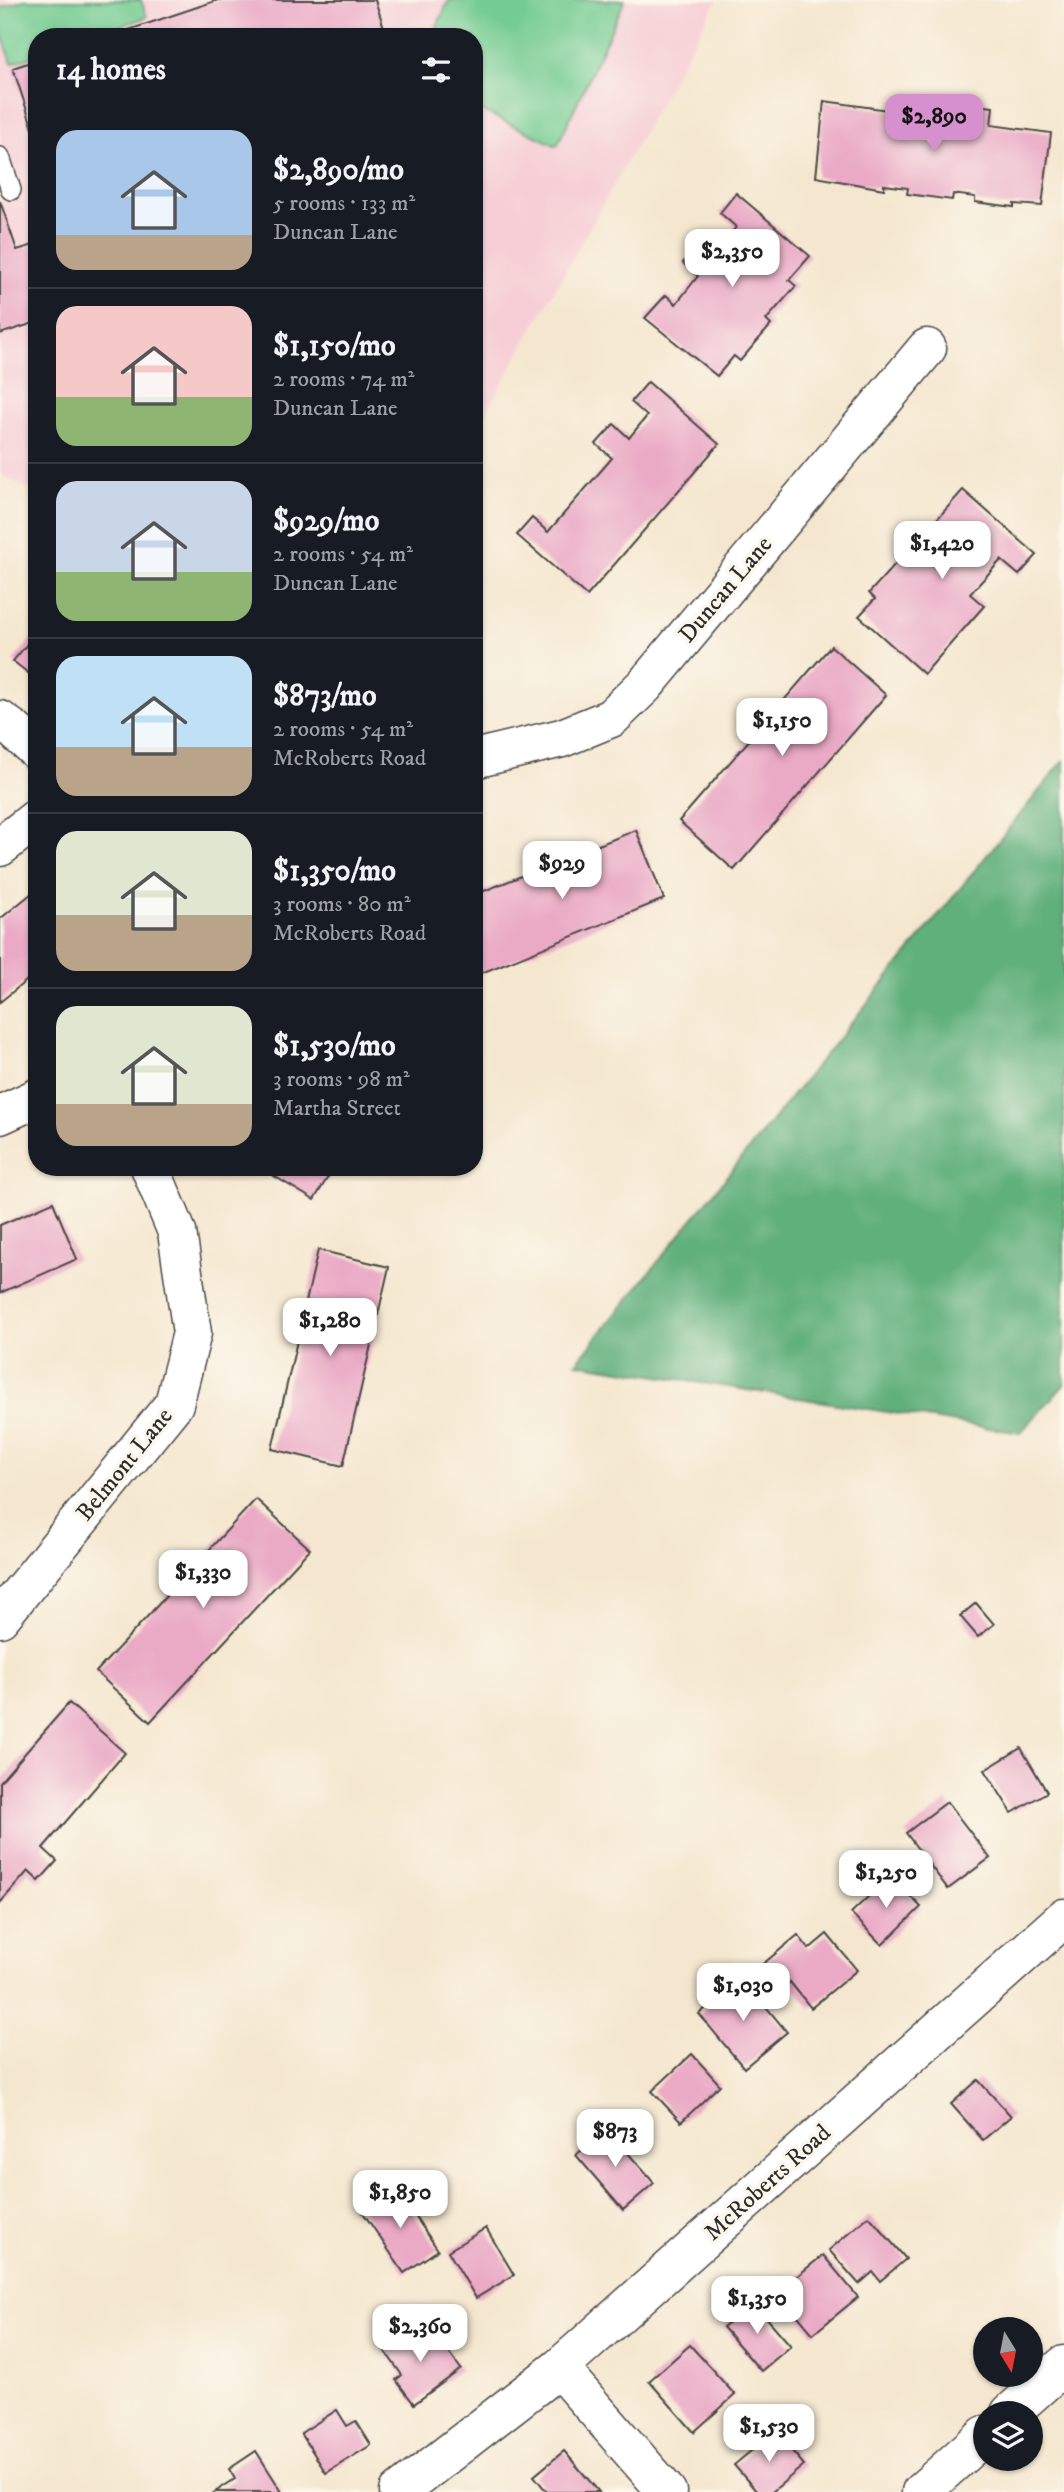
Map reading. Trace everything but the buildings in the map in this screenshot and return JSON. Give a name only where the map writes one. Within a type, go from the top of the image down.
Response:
[{"type":"street","name":"Duncan Lane","points":[[483,757],[562,738],[611,718],[645,685],[927,348]]},
{"type":"street","points":[[0,720],[28,743]]},
{"type":"street","points":[[0,847],[28,825]]},
{"type":"street","points":[[0,1115],[28,1102]]},
{"type":"street","name":"Belmont Lane","points":[[0,1618],[174,1404],[192,1333],[177,1232],[154,1176]]},
{"type":"street","name":"McRoberts Road","points":[[399,2492],[559,2368],[1064,1918]]},
{"type":"street","points":[[1024,2401],[1064,2365]]},
{"type":"street","points":[[559,2368],[667,2492]]},
{"type":"street","points":[[921,2492],[973,2446]]},
{"type":"lane","points":[[0,157],[11,190]]},
{"type":"shaded area","points":[[0,0],[717,0],[483,418],[483,28],[28,28],[28,489],[0,473]]},
{"type":"green space","points":[[24,0],[141,0],[147,17],[116,28],[28,28],[28,58],[12,63],[0,29],[0,8]]},
{"type":"green space","points":[[449,0],[625,0],[557,146],[483,111],[483,28],[436,28]]},
{"type":"green space","points":[[1064,760],[1064,1385],[1020,1433],[576,1363]]}]
